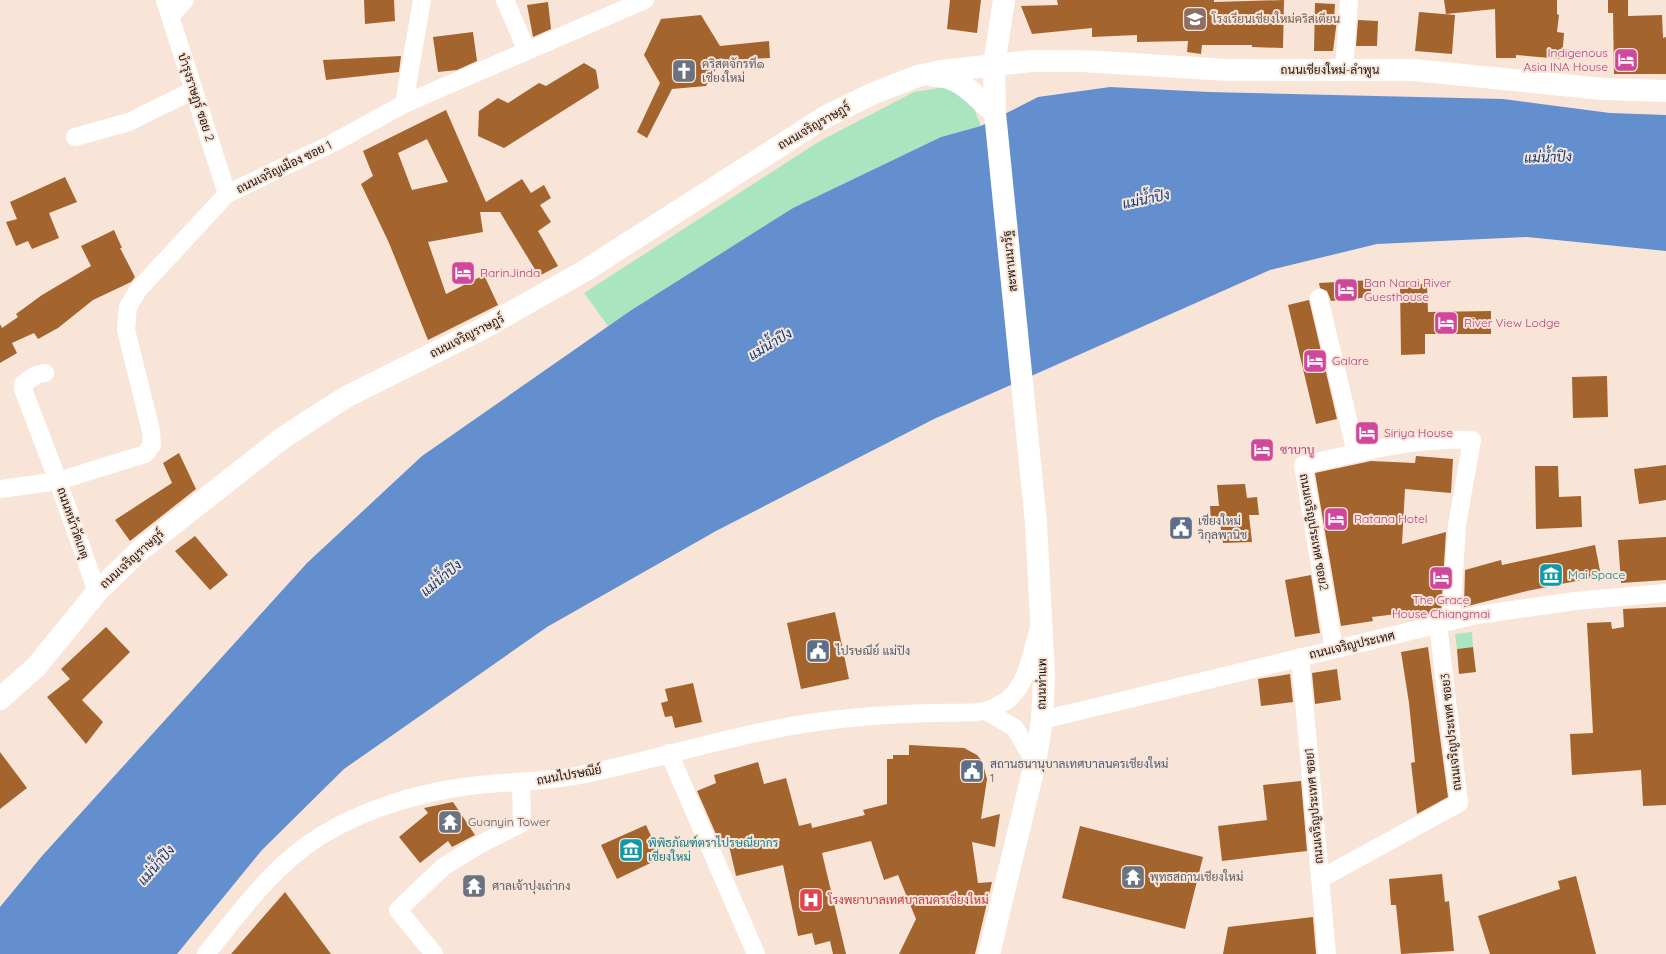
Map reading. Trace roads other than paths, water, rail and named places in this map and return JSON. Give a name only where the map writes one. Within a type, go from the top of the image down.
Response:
[{"type":"main road","name":"สะพานนวรัฐ","points":[[1004,0],[994,65],[995,113],[1024,408]]},
{"type":"main road","name":"ถนนเชียงใหม่-ลำพูน","points":[[994,65],[1032,61],[1082,61],[1228,70],[1413,70],[1603,89],[1666,91]]},
{"type":"main road","name":"ถนนเจริญราษฎร์","points":[[0,698],[36,667],[97,592],[139,551],[261,453],[324,410],[346,397],[480,330],[586,270],[826,117],[874,93],[918,76],[994,65]]},
{"type":"main road","points":[[918,76],[938,76],[953,79],[968,88],[995,113]]},
{"type":"main road","name":"ถนนท่าแพ","points":[[989,954],[1035,763],[1042,720],[1044,677],[1036,523],[1024,408]]},
{"type":"street","points":[[168,8],[185,0]]},
{"type":"street","points":[[404,104],[422,0]]},
{"type":"street","points":[[506,0],[527,51]]},
{"type":"street","name":"ถนนเจริญเมือง ซอย 1","points":[[58,481],[145,454],[152,445],[126,330],[128,307],[138,290],[227,194],[333,143],[404,104],[645,0]]},
{"type":"street","points":[[1344,70],[1349,0]]},
{"type":"street","name":"บำรุงราษฏร์ ซอย 2","points":[[168,8],[227,194]]},
{"type":"street","points":[[75,138],[130,122],[194,90]]},
{"type":"street","points":[[1318,298],[1356,454]]},
{"type":"street","points":[[44,373],[27,380],[23,384],[23,388],[58,481]]},
{"type":"street","name":"ถนนเจริญประเทศ ซอย2","points":[[1334,649],[1303,465],[1395,445],[1443,439],[1472,440],[1457,525],[1445,623]]},
{"type":"street","name":"ถนนหน้าวัดเกตุ","points":[[0,489],[58,481],[97,592]]},
{"type":"street","name":"ถนนเจริญประเทศ","points":[[1042,720],[1300,657],[1504,610],[1666,593]]},
{"type":"street","name":"ถนนเจริญประเทศ ซอย3","points":[[1320,879],[1458,802],[1445,623]]},
{"type":"street","name":"ถนนไปรษณีย์","points":[[206,954],[265,883],[303,848],[338,827],[375,810],[434,792],[463,787],[580,775],[752,733],[830,720],[876,715],[986,711],[1007,700],[1022,681],[1040,625]]},
{"type":"street","name":"ถนนเจริญประเทศ ซอย1","points":[[1300,657],[1327,954]]},
{"type":"street","points":[[986,711],[1015,728],[1035,763]]},
{"type":"street","points":[[669,753],[756,954]]},
{"type":"street","points":[[434,954],[398,910],[443,867],[476,846],[522,823],[521,782]]},
{"type":"water","name":"แม่น้ำปิง","points":[[1110,87],[1209,92],[1503,99],[1610,113],[1666,115],[1666,251],[1527,237],[1377,244],[1270,270],[934,419],[716,531],[547,627],[344,769],[262,850],[177,954],[0,954],[0,907],[42,856],[307,563],[422,456],[630,311],[793,208],[941,137],[981,126],[1038,97]]},
{"type":"place","name":"โรงเรียนเชียงใหม่คริสเตียน","points":[[1195,19]]},
{"type":"place","name":"Indigenous Asia INA House","points":[[1626,60]]},
{"type":"place","name":"คริสตจักรที๑ เชียงใหม่","points":[[684,71]]},
{"type":"place","name":"RarinJinda","points":[[463,273]]},
{"type":"place","name":"Ban Narai River Guesthouse","points":[[1346,290]]},
{"type":"place","name":"River View Lodge","points":[[1446,323]]},
{"type":"place","name":"Galare","points":[[1315,361]]},
{"type":"place","name":"Siriya House","points":[[1367,433]]},
{"type":"place","name":"ซาบาบู","points":[[1262,450]]},
{"type":"place","name":"Ratana Hotel","points":[[1336,519]]},
{"type":"place","name":"เชียงใหม่ วิกุลพานิช","points":[[1181,528]]},
{"type":"place","name":"Mai Space","points":[[1551,575]]},
{"type":"place","name":"The Grace House Chiangmai","points":[[1441,578]]},
{"type":"place","name":"ไปรษณีย์ แม่ปิง","points":[[818,651]]},
{"type":"place","name":"สถานธนานุบาลเทศบาลนครเชียงใหม่ 1","points":[[972,771]]},
{"type":"place","name":"Guanyin Tower","points":[[450,822]]},
{"type":"place","name":"พิพิธภัณฑ์ตราไปรษณียากร เชียงใหม่","points":[[631,850]]},
{"type":"place","name":"พุทธสถานเชียงใหม่","points":[[1133,877]]},
{"type":"place","name":"ศาลเจ้าปุงเถ่ากง","points":[[474,886]]},
{"type":"place","name":"โรงพยาบาลเทศบาลนครเชียงใหม่","points":[[811,900]]}]
